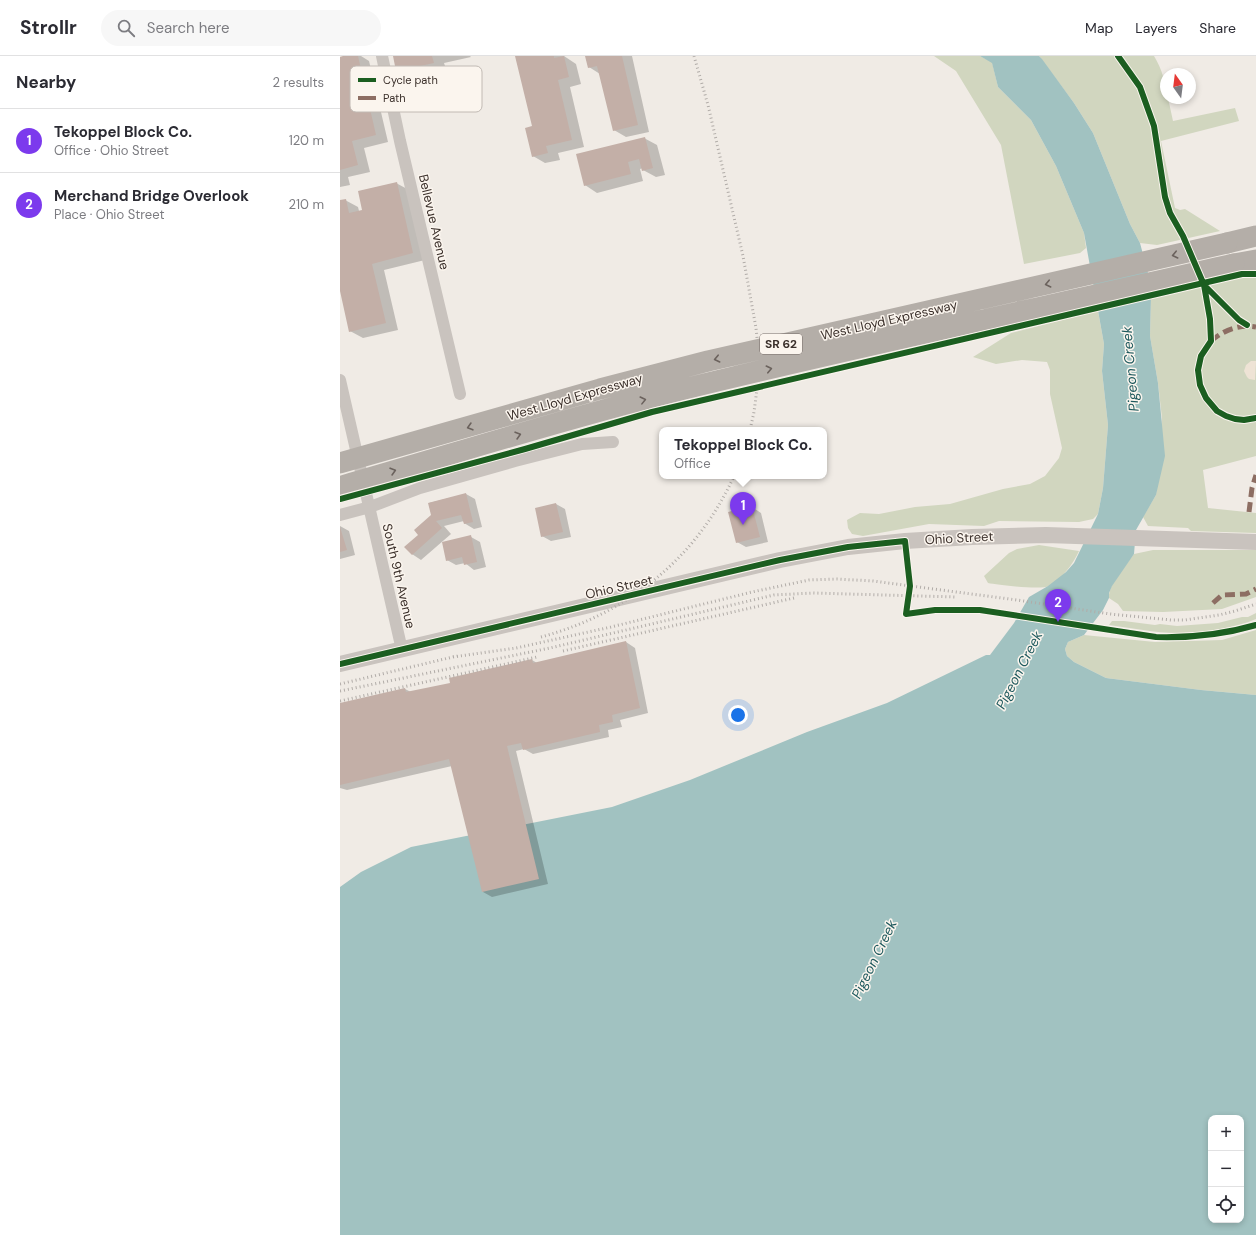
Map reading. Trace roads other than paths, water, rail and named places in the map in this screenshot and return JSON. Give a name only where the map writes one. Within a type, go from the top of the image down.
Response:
[{"type":"highway","name":"West Lloyd Expressway","points":[[340,463],[600,389],[701,362],[1256,236]]},
{"type":"highway","name":"West Lloyd Expressway","points":[[341,486],[628,403],[680,390],[793,363],[1256,260]]},
{"type":"street","name":"Bellevue Avenue","points":[[382,56],[384,66]]},
{"type":"street","name":"Bellevue Avenue","points":[[394,112],[460,394]]},
{"type":"street","name":"South 9th Avenue","points":[[340,380],[402,650]]},
{"type":"street","points":[[340,514],[370,507],[420,488],[515,461],[582,444],[613,442]]},
{"type":"street","name":"Ohio Street","points":[[340,664],[780,560],[848,547],[905,541],[972,537],[1046,536],[1256,542]]},
{"type":"water","name":"Pigeon Creek","points":[[980,56],[1039,56],[1042,59],[1074,103],[1093,133],[1130,224],[1140,243],[1148,273],[1151,297],[1150,336],[1158,383],[1165,456],[1156,495],[1136,530],[1134,554],[1112,586],[1109,593],[1109,598],[1103,610],[1084,635],[1068,642],[1065,649],[1067,656],[1074,662],[1106,678],[1201,690],[1256,695],[1256,1235],[340,1235],[340,887],[361,872],[411,847],[612,807],[690,780],[807,732],[887,703],[986,655],[990,655],[1014,623],[1029,597],[1048,586],[1066,572],[1074,563],[1098,514],[1103,488],[1108,425],[1102,371],[1104,344],[1084,233],[1056,166],[1031,120],[998,87],[992,63]]},
{"type":"railway","points":[[694,56],[708,105],[743,256],[756,328],[760,366],[751,427]]},
{"type":"railway","points":[[541,637],[572,627],[602,614],[630,598],[656,579],[679,557],[700,533],[719,506],[732,479]]},
{"type":"railway","points":[[453,657],[516,648],[809,580],[837,579],[873,581],[1110,614],[1171,620],[1185,620],[1219,615],[1256,604]]},
{"type":"railway","points":[[340,691],[550,648],[774,595],[813,593],[956,597]]},
{"type":"railway","points":[[563,651],[794,598]]},
{"type":"railway","points":[[340,684],[457,656]]},
{"type":"railway","points":[[340,701],[537,657]]},
{"type":"place","name":"Tekoppel Block Co.","points":[[743,525]]},
{"type":"place","name":"Merchand Bridge Overlook","points":[[1058,622]]}]
